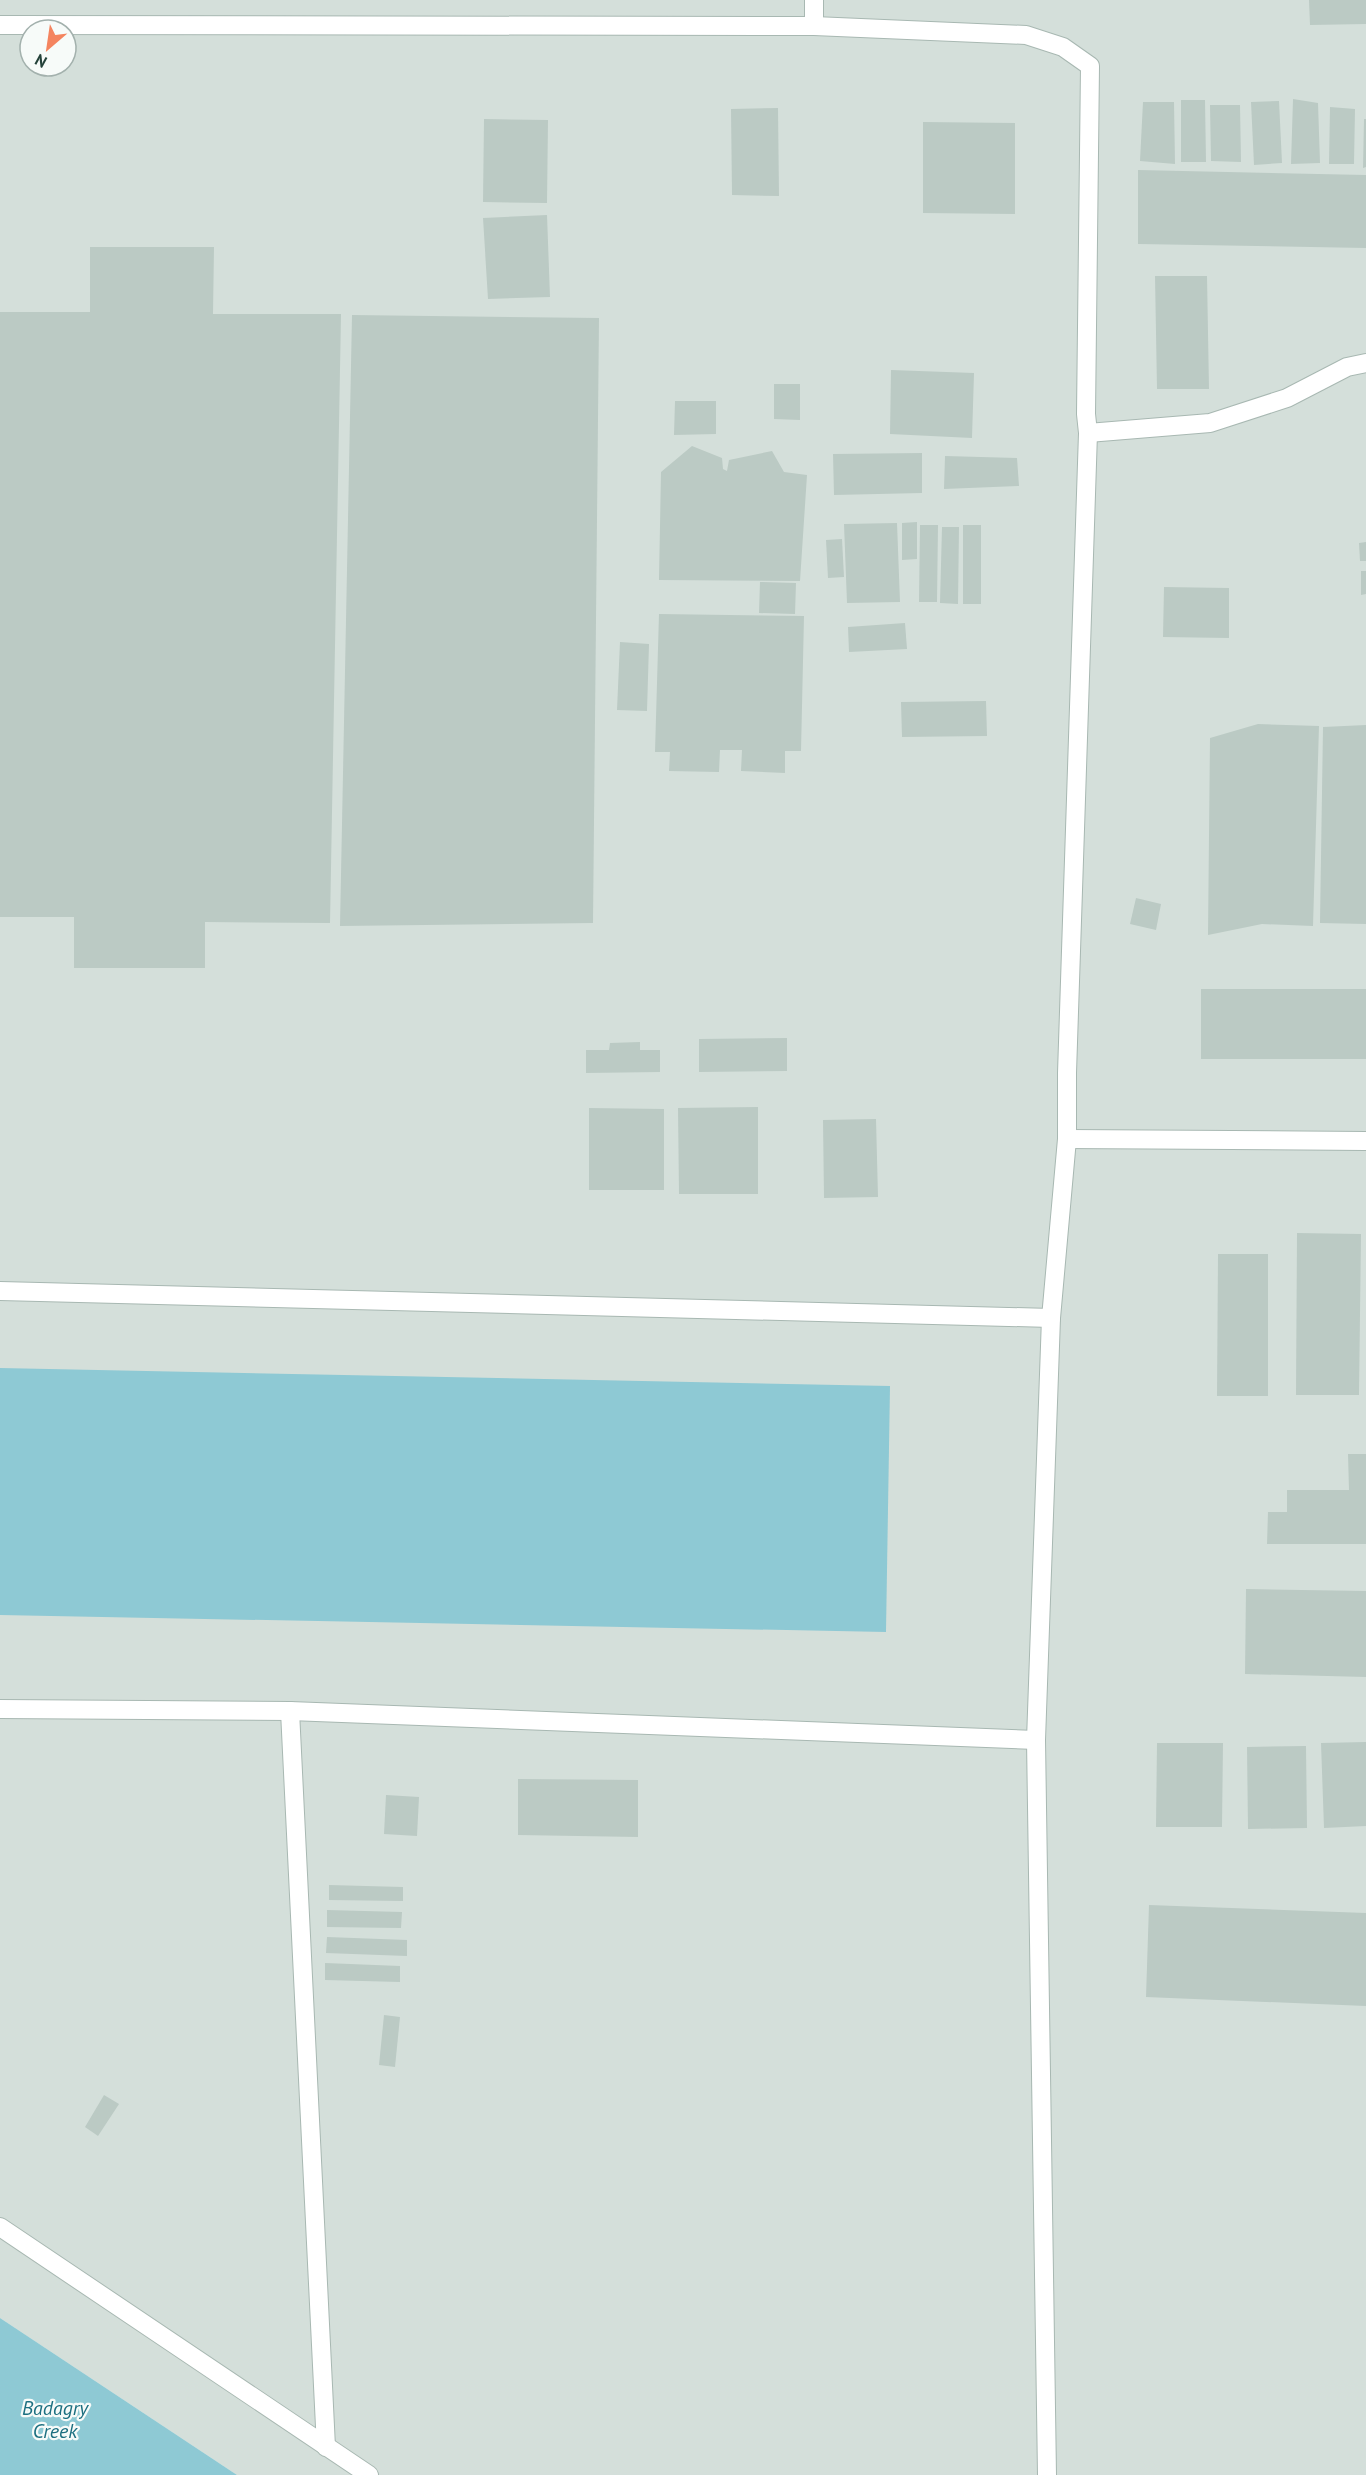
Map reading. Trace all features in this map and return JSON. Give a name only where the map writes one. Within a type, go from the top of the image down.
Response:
[{"type":"lane","points":[[814,0],[814,26]]},
{"type":"lane","points":[[0,25],[814,26],[1026,35],[1063,47],[1090,66],[1086,414],[1088,433],[1067,1061],[1067,1139],[1051,1318],[1036,1740],[1047,2475]]},
{"type":"lane","points":[[1088,433],[1210,423],[1287,398],[1347,367],[1366,363]]},
{"type":"lane","points":[[1067,1139],[1366,1141]]},
{"type":"lane","points":[[0,1291],[1051,1318]]},
{"type":"lane","points":[[0,1709],[290,1711],[1036,1740]]},
{"type":"lane","points":[[290,1711],[326,2447]]},
{"type":"lane","points":[[0,2227],[369,2475]]},
{"type":"shaded area","points":[[0,0],[1366,0],[1366,2475],[237,2475],[0,2318]]},
{"type":"water","points":[[0,1368],[890,1386],[886,1632],[0,1615]]},
{"type":"water","name":"Badagry Creek","points":[[0,2318],[237,2475],[0,2475]]},
{"type":"building","points":[[1309,0],[1366,0],[1366,24],[1310,25]]},
{"type":"building","points":[[1293,99],[1318,103],[1320,163],[1291,164]]},
{"type":"building","points":[[1181,100],[1205,100],[1206,162],[1181,162]]},
{"type":"building","points":[[1279,101],[1282,163],[1254,165],[1251,102]]},
{"type":"building","points":[[1143,102],[1174,102],[1175,164],[1140,161]]},
{"type":"building","points":[[1210,105],[1240,105],[1241,162],[1211,161]]},
{"type":"building","points":[[1330,107],[1355,109],[1354,164],[1329,164]]},
{"type":"building","points":[[778,108],[779,196],[732,195],[731,109]]},
{"type":"building","points":[[484,119],[548,120],[547,203],[483,202]]},
{"type":"building","points":[[1364,119],[1366,119],[1366,167],[1363,168]]},
{"type":"building","points":[[923,122],[1015,123],[1015,214],[923,213]]},
{"type":"building","points":[[1138,170],[1366,175],[1366,248],[1138,244]]},
{"type":"building","points":[[547,215],[550,297],[488,299],[483,218]]},
{"type":"building","points":[[90,247],[214,247],[213,314],[341,314],[330,923],[205,922],[205,968],[74,968],[74,917],[0,917],[0,312],[90,312]]},
{"type":"building","points":[[1155,276],[1207,276],[1209,389],[1157,389]]},
{"type":"building","points":[[352,315],[599,318],[593,923],[340,926]]},
{"type":"building","points":[[891,370],[974,373],[972,438],[890,434]]},
{"type":"building","points":[[774,384],[800,384],[800,420],[774,419]]},
{"type":"building","points":[[675,401],[716,401],[716,434],[674,435]]},
{"type":"building","points":[[692,446],[722,458],[723,469],[727,471],[729,460],[772,451],[784,472],[807,475],[800,581],[659,580],[661,472]]},
{"type":"building","points":[[922,453],[922,493],[834,495],[833,454]]},
{"type":"building","points":[[945,456],[1017,458],[1019,486],[944,489]]},
{"type":"building","points":[[917,522],[917,559],[902,560],[902,523]]},
{"type":"building","points":[[897,523],[900,602],[847,603],[844,524]]},
{"type":"building","points":[[920,525],[938,525],[937,602],[919,602]]},
{"type":"building","points":[[963,525],[981,525],[981,604],[963,604]]},
{"type":"building","points":[[942,527],[959,527],[958,604],[940,603]]},
{"type":"building","points":[[842,539],[844,577],[828,578],[826,540]]},
{"type":"building","points":[[1366,542],[1366,561],[1360,561],[1359,543]]},
{"type":"building","points":[[1361,571],[1366,571],[1366,594],[1361,595]]},
{"type":"building","points":[[760,582],[796,583],[795,614],[759,613]]},
{"type":"building","points":[[1164,587],[1229,588],[1229,638],[1163,637]]},
{"type":"building","points":[[659,614],[804,616],[801,751],[785,751],[785,773],[741,771],[742,750],[720,750],[719,772],[669,771],[670,752],[655,752]]},
{"type":"building","points":[[905,623],[907,649],[849,652],[848,627]]},
{"type":"building","points":[[620,642],[649,644],[647,711],[617,710]]},
{"type":"building","points":[[986,701],[987,736],[902,737],[901,702]]},
{"type":"building","points":[[1258,724],[1319,726],[1313,926],[1262,924],[1208,935],[1210,738]]},
{"type":"building","points":[[1366,725],[1366,924],[1320,923],[1323,727]]},
{"type":"building","points":[[1136,898],[1161,904],[1156,930],[1130,924]]},
{"type":"building","points":[[1201,989],[1366,989],[1366,1059],[1201,1059]]},
{"type":"building","points":[[787,1038],[787,1071],[699,1072],[699,1039]]},
{"type":"building","points":[[640,1042],[640,1050],[660,1050],[660,1072],[586,1073],[586,1050],[609,1050],[610,1043]]},
{"type":"building","points":[[758,1107],[758,1194],[679,1194],[678,1108]]},
{"type":"building","points":[[589,1108],[664,1109],[664,1190],[589,1190]]},
{"type":"building","points":[[876,1119],[878,1197],[824,1198],[823,1120]]},
{"type":"building","points":[[1297,1233],[1361,1234],[1359,1395],[1296,1395]]},
{"type":"building","points":[[1218,1254],[1268,1254],[1268,1396],[1217,1396]]},
{"type":"building","points":[[1348,1454],[1366,1454],[1366,1544],[1267,1544],[1268,1512],[1287,1512],[1287,1490],[1349,1490]]},
{"type":"building","points":[[1246,1589],[1366,1591],[1366,1677],[1245,1674]]},
{"type":"building","points":[[1366,1742],[1366,1826],[1324,1828],[1321,1743]]},
{"type":"building","points":[[1157,1743],[1223,1743],[1222,1827],[1156,1827]]},
{"type":"building","points":[[1306,1746],[1307,1828],[1248,1829],[1247,1747]]},
{"type":"building","points":[[518,1779],[638,1780],[638,1837],[518,1835]]},
{"type":"building","points":[[386,1795],[419,1797],[417,1836],[384,1834]]},
{"type":"building","points":[[329,1885],[403,1887],[403,1901],[329,1900]]},
{"type":"building","points":[[1149,1905],[1366,1913],[1366,2006],[1146,1997]]},
{"type":"building","points":[[327,1910],[402,1912],[401,1928],[327,1927]]},
{"type":"building","points":[[327,1937],[407,1940],[407,1956],[326,1953]]},
{"type":"building","points":[[325,1963],[400,1966],[400,1982],[325,1980]]},
{"type":"building","points":[[384,2015],[400,2017],[395,2067],[379,2065]]},
{"type":"building","points":[[104,2095],[119,2104],[98,2136],[85,2127]]}]
